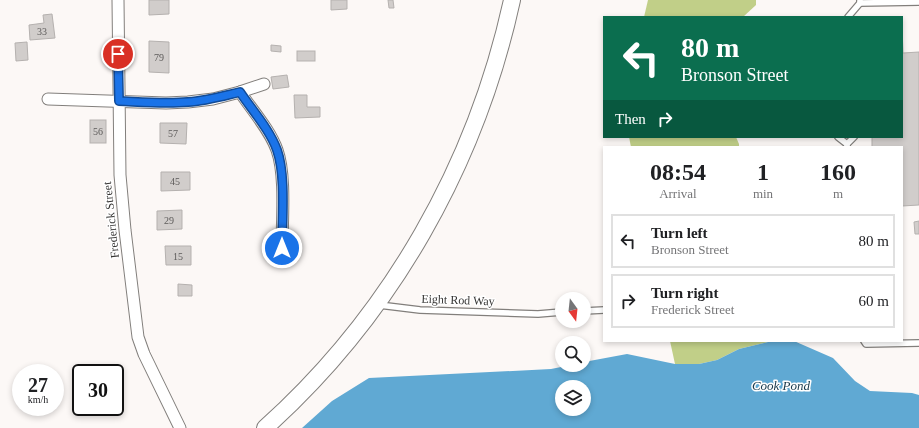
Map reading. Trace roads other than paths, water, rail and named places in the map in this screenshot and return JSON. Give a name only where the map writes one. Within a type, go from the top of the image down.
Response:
[{"type":"main road","points":[[265,428],[284,411],[325,369],[376,305],[409,258],[438,207],[477,120],[495,67],[512,0]]},
{"type":"street","name":"Frederick Street","points":[[118,0],[120,175],[138,337],[142,350],[180,428]]},
{"type":"street","points":[[48,99],[166,103],[188,102],[213,99],[264,84]]},
{"type":"street","points":[[240,92],[270,137],[276,148],[280,162],[282,179],[282,248]]},
{"type":"lane","points":[[849,16],[860,1],[919,2]]},
{"type":"lane","points":[[839,138],[847,146],[853,138]]},
{"type":"lane","name":"Eight Rod Way","points":[[376,305],[420,310],[538,314],[555,313]]},
{"type":"lane","points":[[591,311],[603,310]]},
{"type":"lane","points":[[865,342],[866,344],[919,343]]},
{"type":"water","name":"Cook Pond","points":[[768,342],[796,342],[833,358],[855,381],[870,391],[912,393],[919,395],[919,428],[302,428],[332,401],[369,378],[555,368],[555,372],[591,372],[591,361],[627,354],[675,364],[699,364],[717,360],[739,349]]}]
